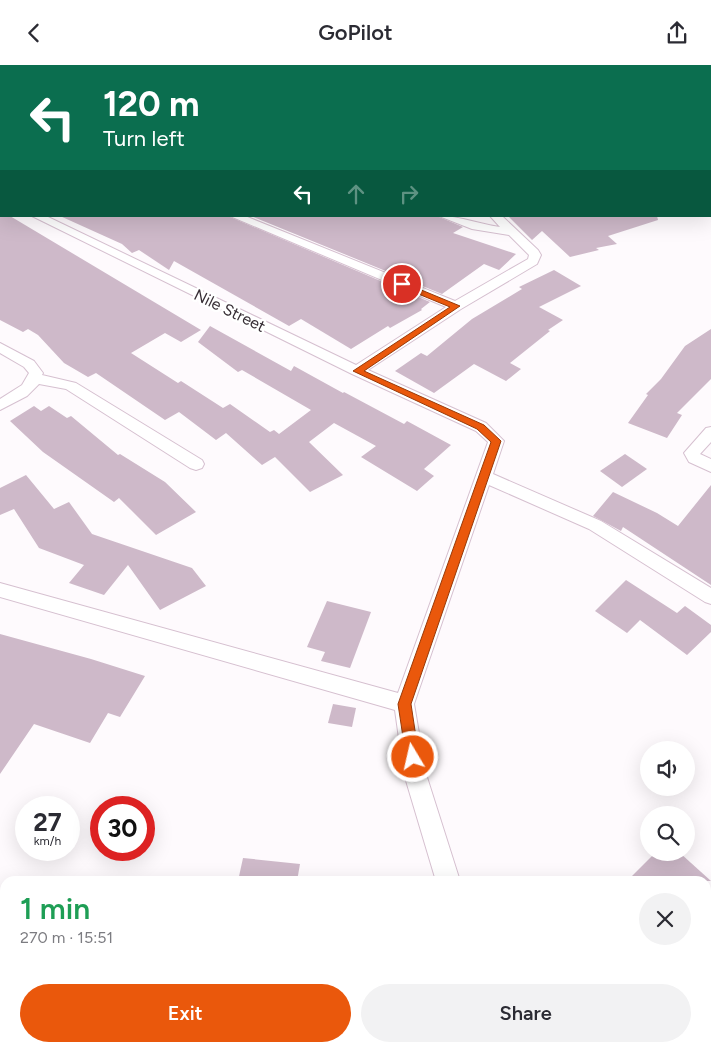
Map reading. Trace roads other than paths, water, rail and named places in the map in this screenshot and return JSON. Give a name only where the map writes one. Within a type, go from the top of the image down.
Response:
[{"type":"street","name":"Nile Street","points":[[39,217],[357,371],[481,427],[496,441],[483,476]]},
{"type":"street","points":[[236,217],[456,306]]},
{"type":"street","points":[[447,217],[476,227],[514,232]]},
{"type":"street","points":[[357,371],[456,306],[533,261],[535,255],[514,232],[496,217]]},
{"type":"street","points":[[0,347],[28,364],[36,373],[36,379],[28,388],[0,405]]},
{"type":"street","points":[[36,379],[56,381],[71,386],[196,463]]},
{"type":"street","points":[[711,432],[692,453],[695,458],[711,466]]},
{"type":"street","points":[[447,876],[416,774],[404,704],[483,476],[595,525],[711,597]]},
{"type":"street","points":[[0,590],[404,704]]}]
